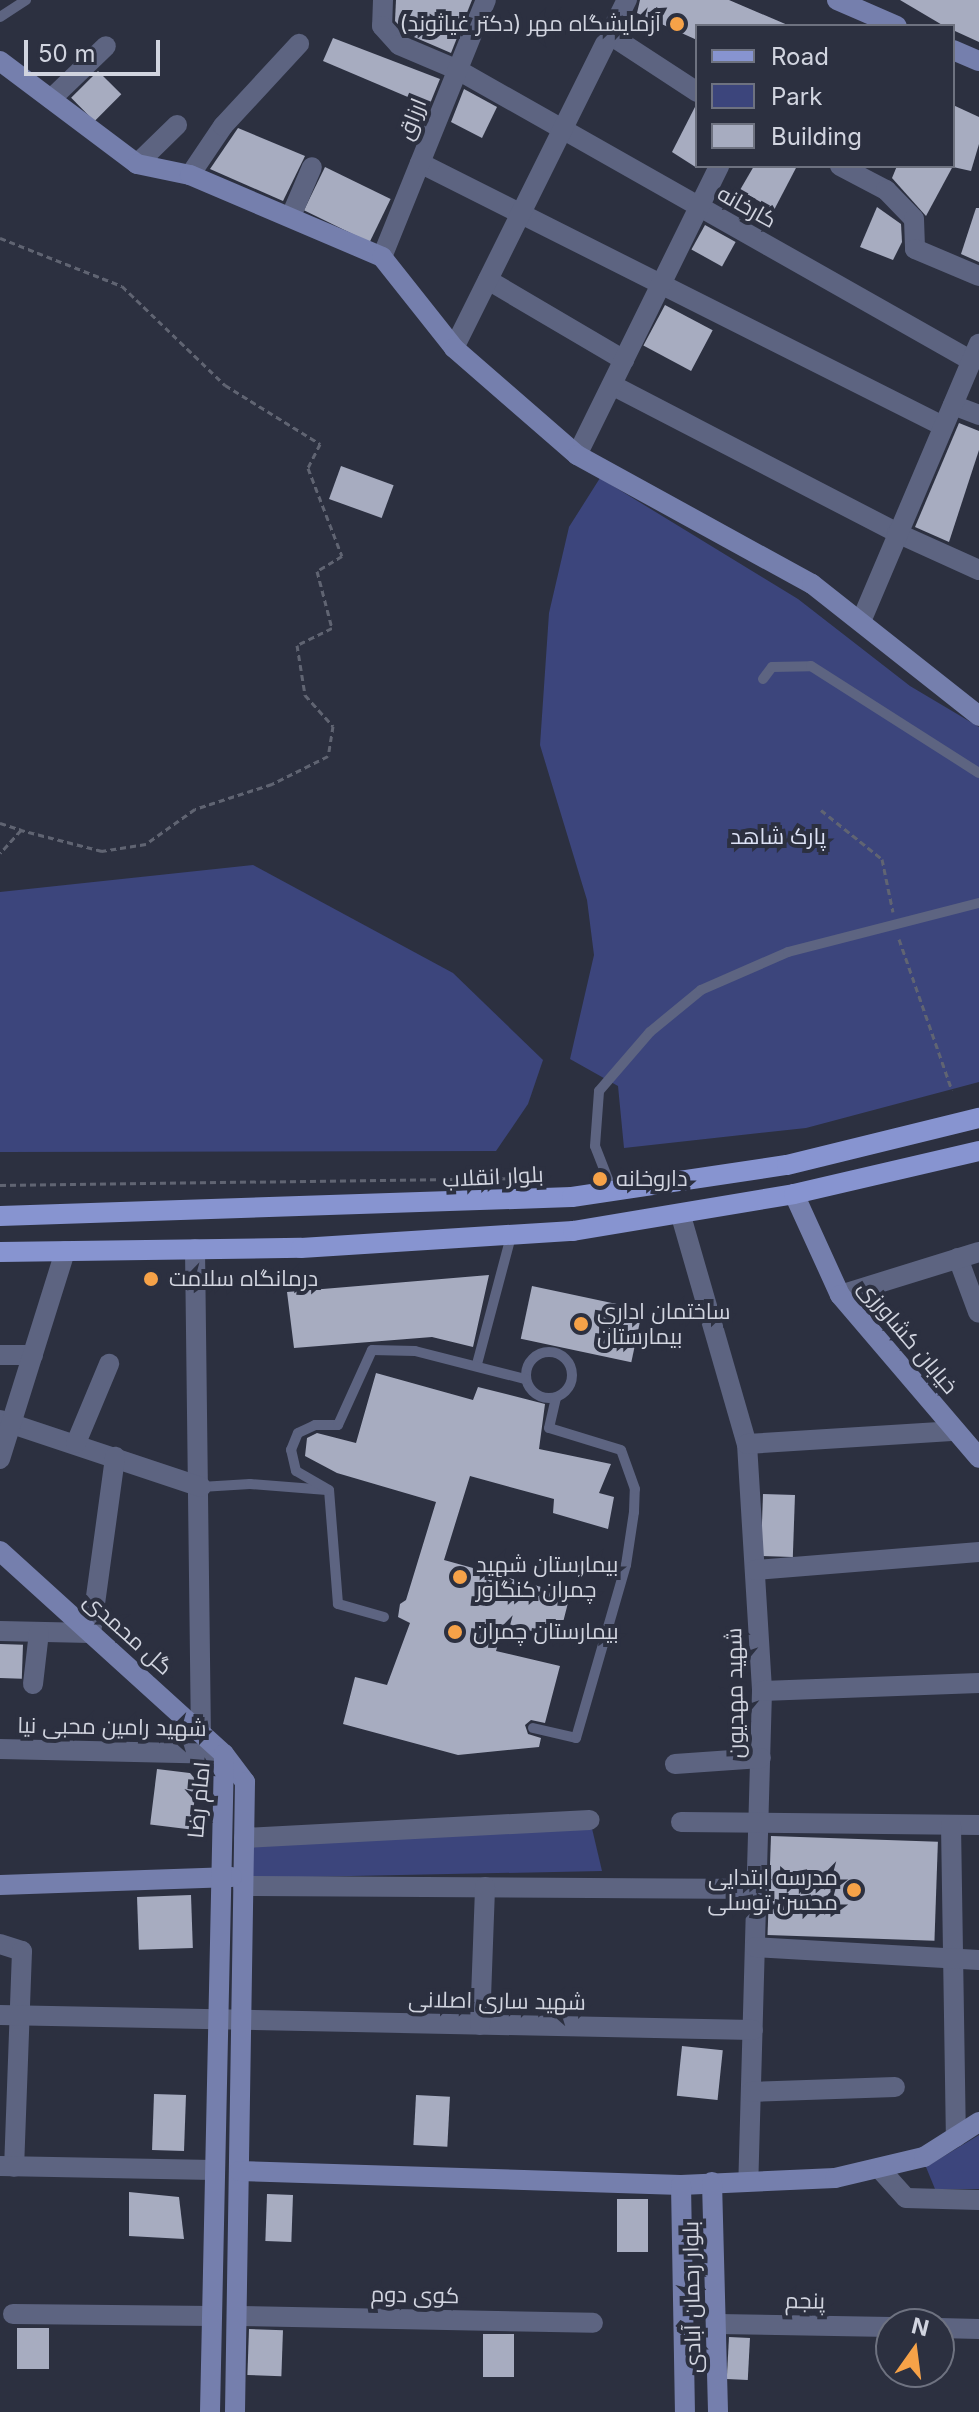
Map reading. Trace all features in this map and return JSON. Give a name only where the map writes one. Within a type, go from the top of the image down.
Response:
[{"type":"main road","name":"بلوار انقلاب","points":[[0,1216],[437,1203],[613,1192],[787,1165],[979,1118]]},
{"type":"main road","points":[[0,1252],[195,1249],[511,1236],[681,1216],[794,1194],[979,1151]]},
{"type":"street","name":"ارزاق","points":[[382,257],[486,0]]},
{"type":"street","points":[[454,348],[627,0]]},
{"type":"street","points":[[837,0],[892,24]]},
{"type":"street","name":"کارخانه","points":[[380,1],[382,26],[399,45],[458,70],[699,207],[975,352]]},
{"type":"street","points":[[610,35],[695,91]]},
{"type":"street","points":[[190,175],[223,126],[299,44]]},
{"type":"street","points":[[51,99],[106,46]]},
{"type":"street","points":[[955,51],[979,61]]},
{"type":"street","points":[[0,61],[137,164],[190,175],[382,257],[454,348],[577,455],[742,542],[862,619],[979,716]]},
{"type":"street","points":[[137,164],[177,125]]},
{"type":"street","points":[[420,163],[943,426]]},
{"type":"street","points":[[291,216],[312,167]]},
{"type":"street","points":[[577,455],[718,168]]},
{"type":"street","points":[[844,168],[886,190],[914,219],[915,249],[979,276]]},
{"type":"street","points":[[488,280],[624,360]]},
{"type":"street","points":[[862,619],[975,352]]},
{"type":"street","points":[[612,385],[897,533],[979,570]]},
{"type":"street","points":[[953,405],[979,415]]},
{"type":"street","name":"خیابان کشاورزی","points":[[794,1194],[840,1295],[979,1458]]},
{"type":"street","name":"شهید مهدیون","points":[[681,1216],[747,1444],[762,1691],[748,2179]]},
{"type":"street","points":[[195,1249],[201,1487],[201,1733]]},
{"type":"street","points":[[0,1459],[7,1420],[33,1355],[65,1251]]},
{"type":"street","points":[[840,1295],[979,1252]]},
{"type":"street","points":[[958,1258],[976,1299]]},
{"type":"street","points":[[0,1355],[33,1355]]},
{"type":"street","points":[[76,1443],[109,1364]]},
{"type":"street","points":[[7,1420],[201,1487]]},
{"type":"street","points":[[747,1444],[956,1431]]},
{"type":"street","points":[[0,1631],[91,1633],[115,1457]]},
{"type":"street","name":"گل محمدی","points":[[0,1551],[224,1754]]},
{"type":"street","points":[[755,1570],[979,1552]]},
{"type":"street","points":[[33,1684],[39,1632]]},
{"type":"street","points":[[762,1691],[979,1683]]},
{"type":"street","name":"شهید رامین محبی نیا","points":[[0,1749],[224,1754]]},
{"type":"street","name":"امام رضا","points":[[224,1754],[245,1782],[235,2412]]},
{"type":"street","name":"امام رضا","points":[[210,2412],[224,1754]]},
{"type":"street","points":[[675,1764],[761,1758]]},
{"type":"street","points":[[244,1838],[590,1820]]},
{"type":"street","points":[[681,1822],[979,1825]]},
{"type":"street","points":[[951,1825],[956,2137]]},
{"type":"street","points":[[0,1885],[219,1877],[243,1882],[757,1889]]},
{"type":"street","points":[[480,2025],[485,1887]]},
{"type":"street","points":[[0,1944],[22,1951],[10,2015],[7,2167],[214,2170]]},
{"type":"street","points":[[755,1947],[979,1960]]},
{"type":"street","name":"شهید ساری اصلانی","points":[[10,2015],[753,2030]]},
{"type":"street","points":[[751,2092],[895,2087]]},
{"type":"street","points":[[239,2171],[681,2185],[748,2179],[835,2178],[924,2157],[979,2122]]},
{"type":"street","points":[[879,2168],[906,2198],[979,2200]]},
{"type":"street","name":"بلوار رحمان آبادی","points":[[712,2182],[718,2412]]},
{"type":"street","name":"بلوار رحمان آبادی","points":[[681,2185],[685,2412]]},
{"type":"street","points":[[13,2314],[212,2316]]},
{"type":"street","name":"کوی دوم","points":[[237,2316],[593,2323]]},
{"type":"street","name":"پنجم","points":[[718,2324],[875,2327]]},
{"type":"street","points":[[955,2328],[979,2329]]},
{"type":"lane","points":[[0,17],[26,0]]},
{"type":"lane","points":[[763,679],[772,667],[811,666],[979,773]]},
{"type":"lane","points":[[613,1192],[595,1146],[599,1091],[650,1032],[701,990],[788,952],[979,903]]},
{"type":"lane","points":[[477,1364],[511,1236]]},
{"type":"lane","points":[[329,1490],[296,1471],[291,1450],[298,1433],[315,1425],[338,1425],[372,1350],[415,1351],[477,1364],[525,1379],[533,1393],[556,1398]]},
{"type":"lane","points":[[525,1379],[532,1359],[545,1352],[559,1354],[570,1365],[572,1381],[556,1398],[549,1428],[621,1450],[635,1489],[626,1565],[576,1738],[533,1728]]},
{"type":"lane","points":[[201,1487],[250,1484],[329,1490]]},
{"type":"lane","points":[[329,1490],[338,1604],[384,1617]]},
{"type":"path","points":[[0,238],[122,286],[225,385],[320,444],[308,468],[342,556],[317,571],[332,628],[297,645],[305,695],[333,726],[328,756],[272,784],[195,809],[146,844],[102,851],[0,823]]},
{"type":"path","points":[[821,810],[882,859],[896,926],[952,1090]]},
{"type":"path","points":[[0,853],[21,830]]},
{"type":"path","points":[[0,1185],[533,1180]]},
{"type":"green space","name":"پارک شاهد","points":[[600,478],[798,599],[910,686],[979,727],[979,1082],[806,1128],[624,1148],[618,1086],[570,1059],[594,955],[587,900],[540,745],[549,613],[569,527]]},
{"type":"green space","points":[[253,865],[453,973],[543,1060],[528,1104],[496,1151],[0,1152],[0,892]]},
{"type":"green space","points":[[590,1820],[602,1871],[252,1878],[251,1844]]},
{"type":"green space","points":[[979,2135],[979,2189],[935,2189],[926,2167]]},
{"type":"building","points":[[396,0],[472,0],[451,53],[407,34],[395,21]]},
{"type":"building","points":[[640,0],[729,0],[785,24],[695,24],[695,39],[637,13]]},
{"type":"building","points":[[900,0],[979,0],[979,42],[955,31],[955,24],[941,24]]},
{"type":"building","points":[[333,38],[440,79],[429,106],[323,61]]},
{"type":"building","points":[[98,71],[121,94],[94,121],[71,98]]},
{"type":"building","points":[[464,89],[497,107],[482,138],[451,122]]},
{"type":"building","points":[[955,106],[979,117],[979,144],[971,171],[955,167]]},
{"type":"building","points":[[695,107],[695,167],[672,152]]},
{"type":"building","points":[[238,128],[305,156],[283,201],[210,169]]},
{"type":"building","points":[[325,167],[391,199],[370,242],[304,210]]},
{"type":"building","points":[[753,168],[796,168],[774,210],[740,190]]},
{"type":"building","points":[[896,168],[952,168],[926,216],[892,178]]},
{"type":"building","points":[[877,207],[901,224],[902,242],[893,260],[860,247]]},
{"type":"building","points":[[976,208],[979,208],[979,262],[961,254]]},
{"type":"building","points":[[705,225],[736,242],[722,266],[691,249]]},
{"type":"building","points":[[665,305],[713,330],[691,371],[643,346]]},
{"type":"building","points":[[959,423],[979,431],[979,450],[949,542],[915,527]]},
{"type":"building","points":[[341,466],[394,485],[382,518],[329,499]]},
{"type":"building","points":[[489,1275],[473,1347],[432,1337],[294,1348],[287,1292]]},
{"type":"building","name":"ساختمان اداری بیمارستان","points":[[532,1286],[643,1309],[631,1362],[521,1339]]},
{"type":"building","name":"بیمارستان شهید چمران کنگاور","points":[[376,1373],[473,1400],[478,1387],[545,1404],[539,1449],[611,1464],[599,1493],[614,1497],[608,1529],[553,1513],[554,1499],[470,1476],[444,1560],[570,1595],[559,1638],[504,1624],[496,1651],[560,1666],[545,1723],[531,1720],[525,1725],[528,1734],[541,1738],[539,1747],[458,1755],[343,1724],[355,1677],[387,1685],[410,1623],[398,1617],[400,1604],[406,1600],[436,1502],[337,1473],[305,1456],[307,1438],[317,1433],[356,1443]]},
{"type":"building","points":[[763,1494],[795,1495],[793,1557],[761,1556]]},
{"type":"building","points":[[0,1644],[23,1645],[22,1679],[0,1678]]},
{"type":"building","points":[[157,1769],[198,1774],[191,1830],[150,1825]]},
{"type":"building","name":"مدرسه ابتدایی محسن توسلی","points":[[771,1836],[938,1842],[934,1941],[768,1935]]},
{"type":"building","points":[[191,1895],[193,1948],[139,1950],[137,1897]]},
{"type":"building","points":[[682,2046],[723,2050],[718,2100],[677,2096]]},
{"type":"building","points":[[154,2094],[186,2095],[184,2151],[152,2150]]},
{"type":"building","points":[[416,2095],[450,2097],[447,2147],[413,2145]]},
{"type":"building","points":[[129,2192],[179,2197],[184,2239],[129,2236]]},
{"type":"building","points":[[267,2194],[293,2195],[291,2242],[265,2241]]},
{"type":"building","points":[[617,2199],[648,2199],[648,2252],[617,2252]]},
{"type":"building","points":[[17,2328],[49,2328],[49,2369],[17,2369]]},
{"type":"building","points":[[249,2329],[283,2330],[281,2376],[247,2375]]},
{"type":"building","points":[[483,2334],[514,2334],[514,2377],[483,2377]]},
{"type":"building","points":[[729,2337],[750,2338],[748,2380],[727,2379]]},
{"type":"place","name":"آزمایشگاه مهر (دکتر غیاثوند)","points":[[677,24]]},
{"type":"place","name":"داروخانه","points":[[600,1179]]},
{"type":"place","name":"درمانگاه سلامت","points":[[151,1279]]},
{"type":"place","name":"ساختمان اداری بیمارستان","points":[[581,1324]]},
{"type":"place","name":"بیمارستان شهید چمران کنگاور","points":[[460,1577]]},
{"type":"place","name":"بیمارستان چمران","points":[[455,1632]]},
{"type":"place","name":"مدرسه ابتدایی محسن توسلی","points":[[854,1890]]}]
